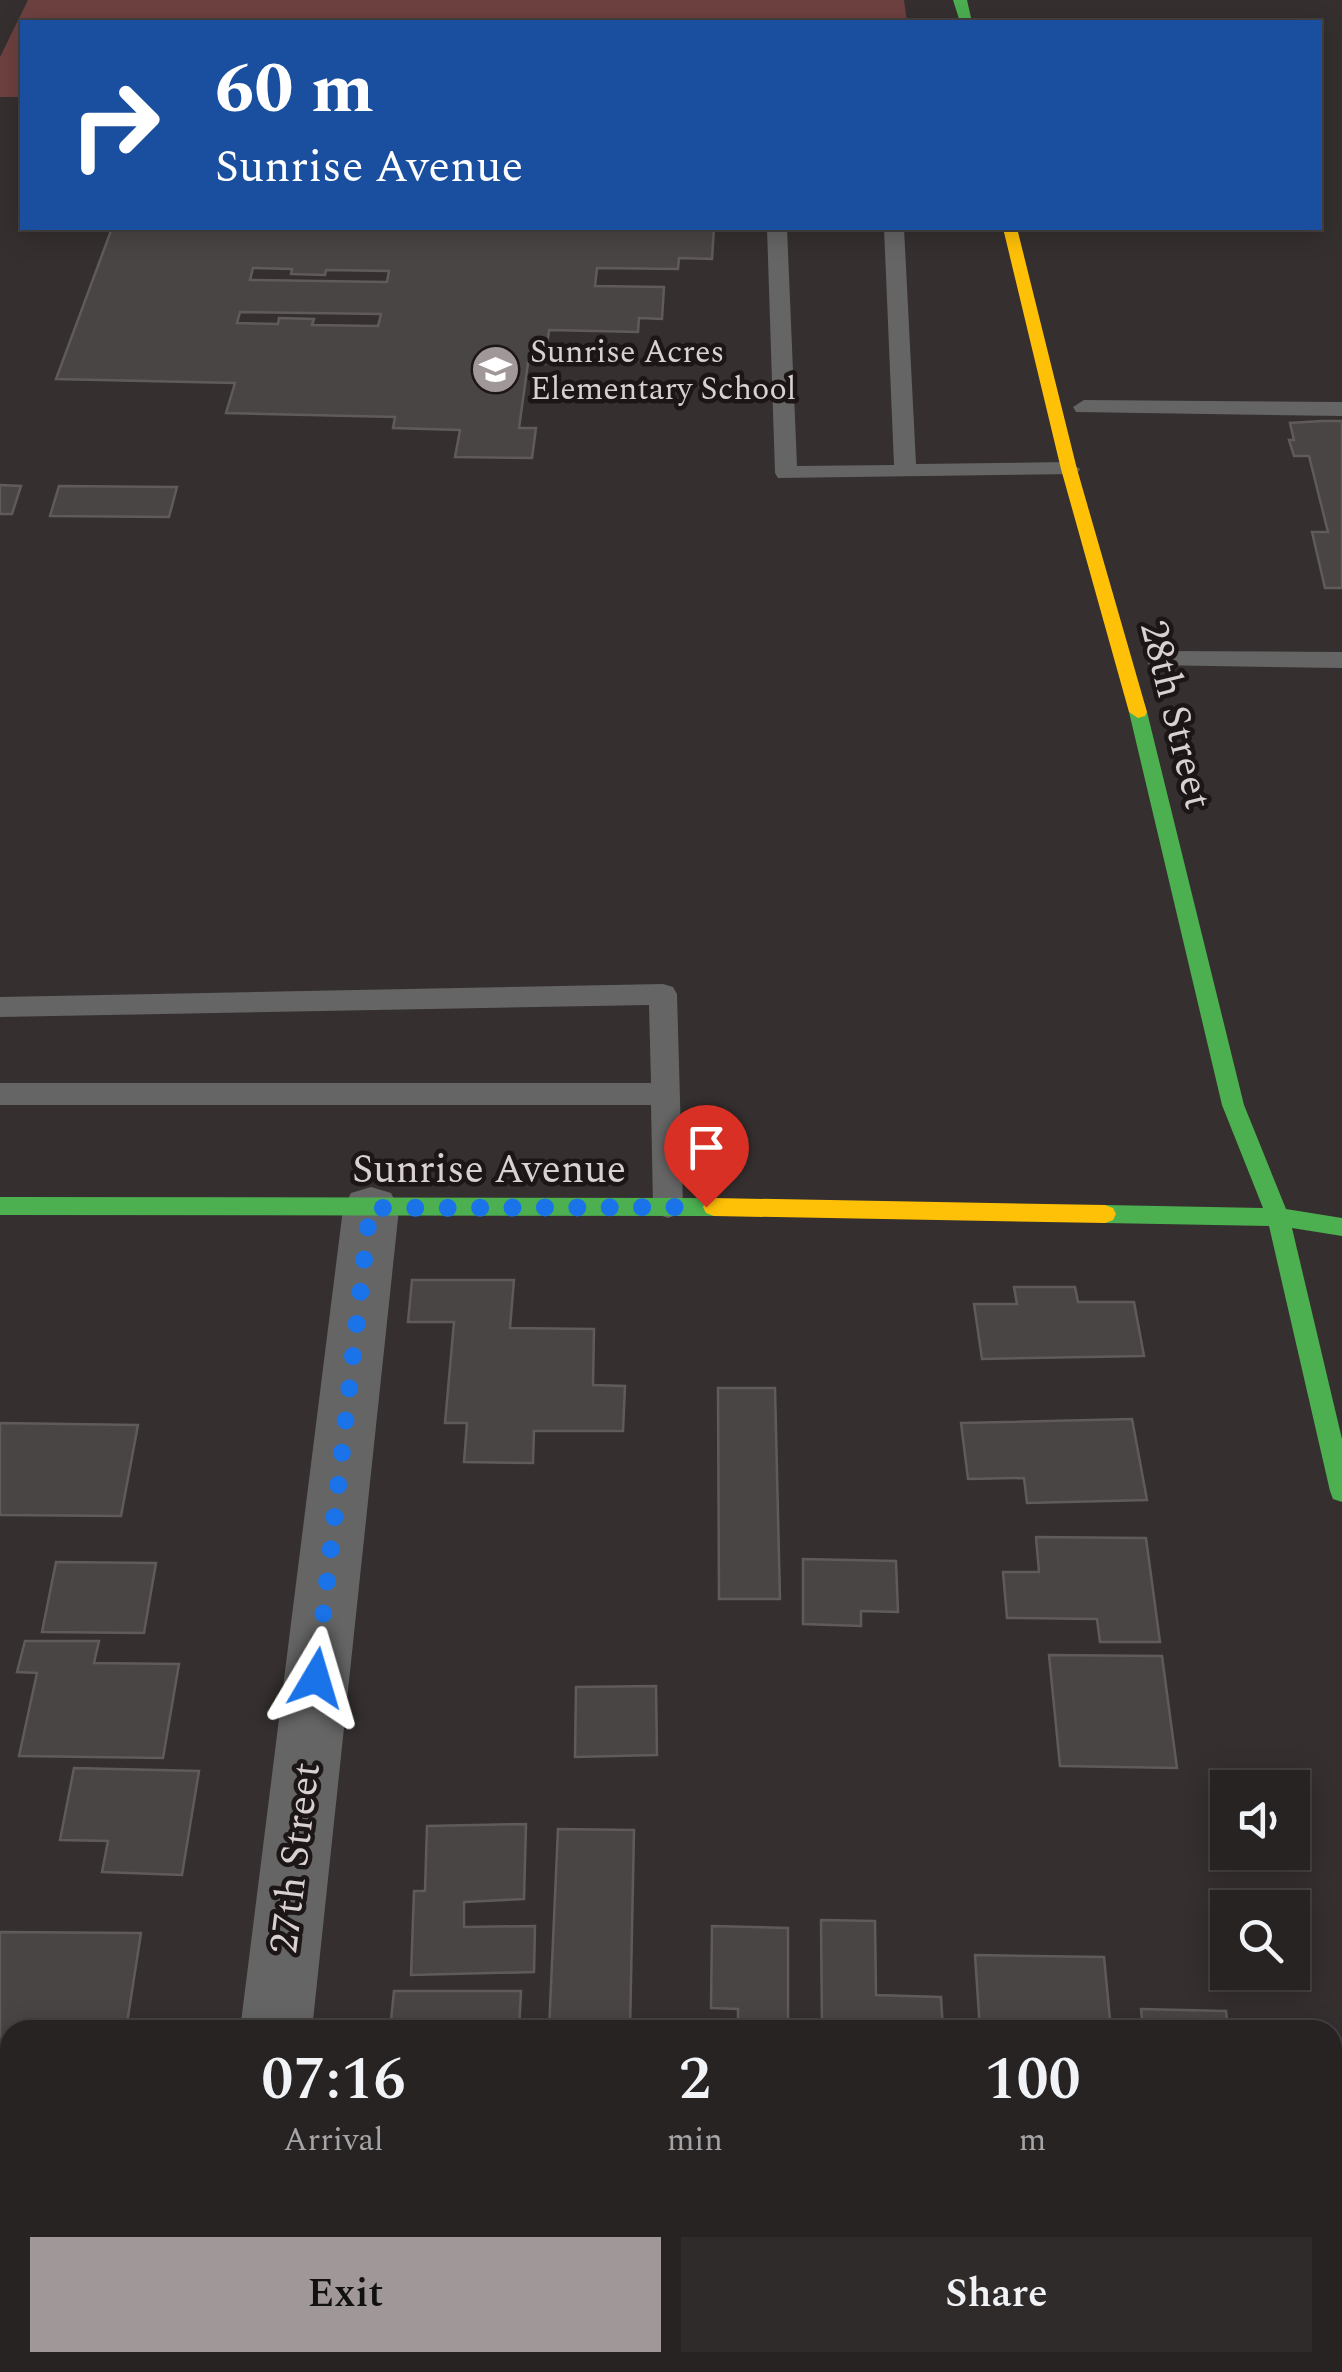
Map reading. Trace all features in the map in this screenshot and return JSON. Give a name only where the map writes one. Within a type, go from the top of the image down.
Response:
[{"type":"street","name":"28th Street","points":[[1010,230],[1070,469],[1124,660],[1232,1105],[1278,1218],[1342,1491]]},
{"type":"street","points":[[1033,230],[1042,264]]},
{"type":"street","points":[[1124,660],[1158,660]]},
{"type":"street","name":"28th Street","points":[[1273,1140],[1278,1218]]},
{"type":"street","name":"Sunrise Avenue","points":[[0,1206],[668,1206],[1278,1218],[1342,1227]]},
{"type":"street","name":"Sunrise Avenue","points":[[1278,1218],[1342,1207]]},
{"type":"street","name":"27th Street","points":[[277,2020],[370,1208]]},
{"type":"lane","points":[[777,230],[786,473],[1070,469]]},
{"type":"lane","points":[[894,230],[904,471]]},
{"type":"lane","points":[[1084,407],[1342,408]]},
{"type":"lane","points":[[1158,660],[1342,660]]},
{"type":"lane","points":[[0,1007],[663,994],[668,1206]]},
{"type":"lane","points":[[0,1094],[666,1094]]},
{"type":"shaded area","points":[[28,0],[904,0],[907,20],[20,20],[20,97],[0,97],[0,57]]},
{"type":"building","points":[[111,230],[714,230],[712,259],[679,258],[678,269],[597,268],[595,286],[664,287],[662,319],[639,318],[638,332],[549,330],[545,364],[528,363],[519,428],[536,428],[532,458],[455,457],[460,430],[393,428],[395,417],[226,413],[235,383],[56,379]],"holes":[[[253,268],[292,269],[291,274],[325,275],[326,270],[389,271],[387,282],[250,280]],[[240,312],[381,314],[378,326],[312,325],[314,319],[279,318],[278,324],[237,323]]]},
{"type":"building","points":[[1342,421],[1342,588],[1325,588],[1312,532],[1328,532],[1309,456],[1294,456],[1289,440],[1294,440],[1290,423]]},
{"type":"building","points":[[0,485],[21,486],[12,514],[0,514]]},
{"type":"building","points":[[59,486],[177,487],[169,517],[50,516]]},
{"type":"building","points":[[412,1280],[514,1280],[510,1328],[594,1329],[593,1385],[625,1386],[623,1431],[534,1431],[533,1463],[464,1462],[467,1423],[445,1423],[454,1322],[408,1322]]},
{"type":"building","points":[[1014,1287],[1075,1287],[1078,1302],[1134,1302],[1144,1356],[982,1359],[974,1304],[1017,1304]]},
{"type":"building","points":[[718,1388],[775,1388],[780,1599],[719,1599]]},
{"type":"building","points":[[1132,1419],[1147,1500],[1027,1503],[1024,1478],[968,1479],[961,1423]]},
{"type":"building","points":[[0,1423],[138,1425],[121,1516],[0,1515]]},
{"type":"building","points":[[1036,1537],[1146,1538],[1160,1642],[1100,1642],[1097,1619],[1007,1618],[1003,1572],[1039,1572]]},
{"type":"building","points":[[803,1559],[896,1561],[898,1612],[861,1611],[861,1626],[803,1624]]},
{"type":"building","points":[[56,1562],[156,1563],[144,1633],[42,1632]]},
{"type":"building","points":[[25,1641],[99,1641],[94,1663],[179,1664],[163,1758],[19,1756],[37,1673],[17,1672]]},
{"type":"building","points":[[1049,1655],[1162,1656],[1177,1768],[1060,1766]]},
{"type":"building","points":[[656,1686],[657,1755],[575,1757],[576,1687]]},
{"type":"building","points":[[74,1768],[199,1771],[182,1875],[102,1872],[108,1841],[60,1840]]},
{"type":"building","points":[[526,1824],[524,1899],[464,1902],[464,1927],[535,1926],[534,1972],[411,1975],[414,1891],[425,1891],[427,1826]]},
{"type":"building","points":[[558,1829],[634,1830],[630,2020],[549,2020]]},
{"type":"building","points":[[821,1920],[875,1921],[876,1995],[941,1997],[942,2020],[822,2020]]},
{"type":"building","points":[[712,1926],[788,1928],[788,2020],[738,2020],[738,2009],[711,2008]]},
{"type":"building","points":[[0,1932],[141,1933],[128,2020],[0,2020]]},
{"type":"building","points":[[975,1955],[1104,1957],[1110,2020],[979,2020]]},
{"type":"building","points":[[394,1991],[521,1991],[520,2020],[391,2020]]},
{"type":"building","points":[[1141,2009],[1226,2011],[1227,2020],[1142,2020]]},
{"type":"traffic: fast","points":[[960,0],[965,20]]},
{"type":"traffic: fast","points":[[1138,712],[1233,1105],[1278,1217],[1342,1491]]},
{"type":"traffic: fast","points":[[0,1206],[714,1207]]},
{"type":"traffic: fast","points":[[1105,1214],[1278,1217],[1342,1227]]},
{"type":"traffic: slow","points":[[1010,230],[1069,469],[1138,712]]},
{"type":"traffic: slow","points":[[714,1207],[1105,1214]]},
{"type":"place","name":"Sunrise Acres Elementary School","points":[[495,370]]},
{"type":"route","points":[[316,1678],[370,1208],[706,1207]]}]
